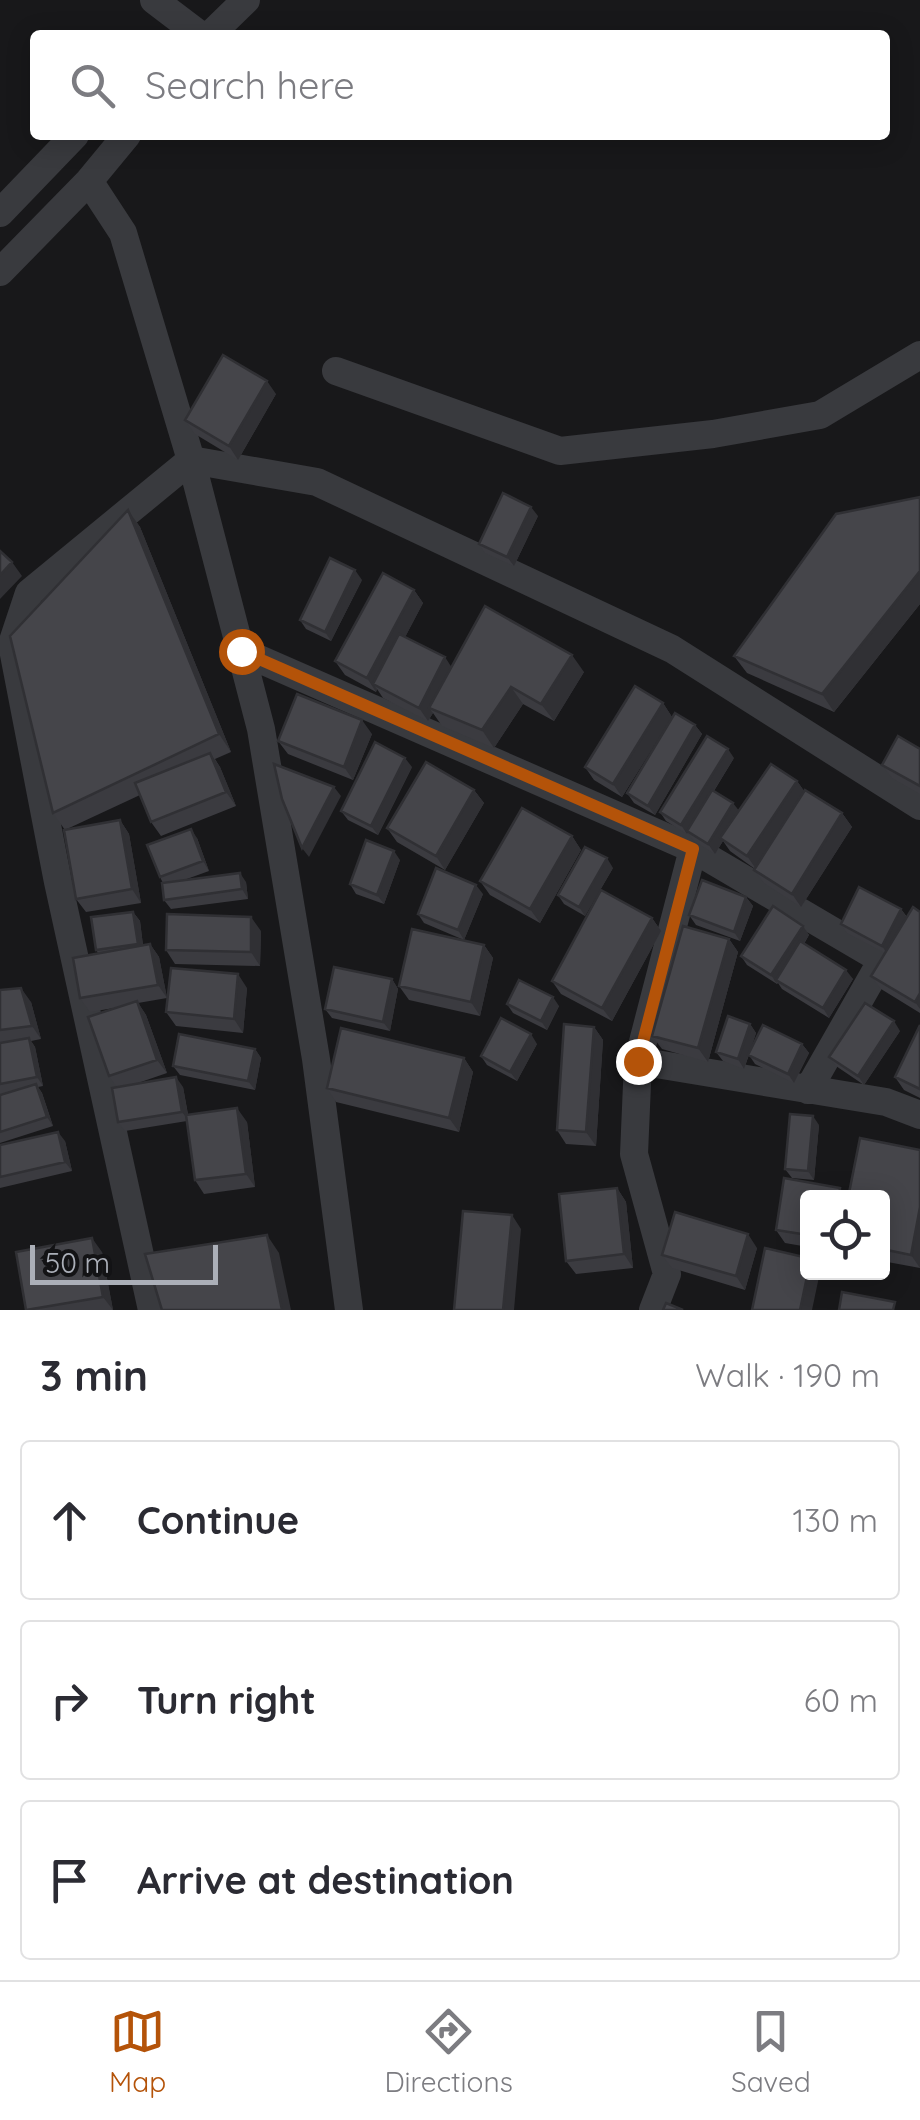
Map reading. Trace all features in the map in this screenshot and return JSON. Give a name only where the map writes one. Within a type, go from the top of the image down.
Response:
[{"type":"street","points":[[154,0],[192,30]]},
{"type":"street","points":[[195,30],[212,0]]},
{"type":"street","points":[[197,30],[246,0]]},
{"type":"street","points":[[0,213],[70,140]]},
{"type":"street","points":[[0,272],[89,181],[123,140]]},
{"type":"street","points":[[89,181],[122,233],[191,460],[261,729],[316,1059],[349,1310]]},
{"type":"street","points":[[336,371],[560,451],[712,434],[820,416],[920,355]]},
{"type":"street","points":[[152,1310],[58,882],[12,644],[28,593],[191,460],[317,482],[672,648],[920,806]]},
{"type":"street","points":[[241,651],[693,849],[882,960],[808,1090]]},
{"type":"street","points":[[653,1310],[666,1274],[634,1154],[638,1061],[693,849]]},
{"type":"street","points":[[638,1061],[886,1102],[920,1115]]},
{"type":"building","points":[[223,355],[267,381],[229,446],[185,420]]},
{"type":"building","points":[[503,493],[531,507],[507,557],[479,544]]},
{"type":"building","points":[[920,497],[920,571],[822,694],[734,656],[836,514]]},
{"type":"building","points":[[128,510],[219,734],[53,813],[10,636]]},
{"type":"building","points":[[0,551],[12,562],[0,575]]},
{"type":"building","points":[[330,558],[355,570],[325,632],[300,620]]},
{"type":"building","points":[[383,573],[414,590],[367,678],[335,661]]},
{"type":"building","points":[[485,606],[572,655],[541,704],[511,687],[482,730],[429,708]]},
{"type":"building","points":[[399,634],[445,657],[419,708],[373,684]]},
{"type":"building","points":[[635,686],[663,703],[613,784],[585,767]]},
{"type":"building","points":[[297,694],[362,720],[344,767],[278,741]]},
{"type":"building","points":[[675,713],[695,725],[648,806],[627,793]]},
{"type":"building","points":[[707,736],[728,749],[681,825],[660,812]]},
{"type":"building","points":[[898,736],[920,749],[920,786],[882,765]]},
{"type":"building","points":[[375,742],[405,758],[371,826],[341,811]]},
{"type":"building","points":[[210,753],[226,792],[151,822],[135,783]]},
{"type":"building","points":[[426,762],[474,790],[436,856],[387,828]]},
{"type":"building","points":[[274,764],[334,787],[302,848],[282,799]]},
{"type":"building","points":[[771,764],[797,781],[747,856],[720,838]]},
{"type":"building","points":[[712,790],[733,803],[708,844],[687,831]]},
{"type":"building","points":[[805,790],[842,813],[792,894],[754,870]]},
{"type":"building","points":[[522,808],[572,836],[530,909],[480,881]]},
{"type":"building","points":[[120,820],[132,889],[76,899],[64,830]]},
{"type":"building","points":[[191,829],[203,861],[160,877],[147,845]]},
{"type":"building","points":[[366,840],[394,851],[377,895],[350,884]]},
{"type":"building","points":[[585,847],[607,858],[579,907],[558,895]]},
{"type":"building","points":[[436,868],[476,885],[458,930],[418,914]]},
{"type":"building","points":[[240,873],[242,889],[164,900],[162,883]]},
{"type":"building","points":[[702,880],[746,897],[734,932],[689,915]]},
{"type":"building","points":[[859,887],[901,909],[882,946],[841,924]]},
{"type":"building","points":[[601,890],[652,918],[602,1008],[552,981]]},
{"type":"building","points":[[773,906],[803,926],[771,975],[741,956]]},
{"type":"building","points":[[913,907],[920,912],[920,993],[915,1002],[871,976]]},
{"type":"building","points":[[133,912],[138,944],[96,950],[91,917]]},
{"type":"building","points":[[167,914],[251,917],[251,952],[166,950]]},
{"type":"building","points":[[683,926],[729,939],[698,1048],[652,1036]]},
{"type":"building","points":[[412,929],[484,945],[471,1002],[399,986]]},
{"type":"building","points":[[800,941],[846,970],[823,1008],[776,980]]},
{"type":"building","points":[[150,944],[158,985],[80,998],[73,958]]},
{"type":"building","points":[[334,967],[392,979],[383,1022],[325,1009]]},
{"type":"building","points":[[171,968],[238,974],[234,1019],[166,1012]]},
{"type":"building","points":[[519,980],[553,997],[541,1021],[507,1004]]},
{"type":"building","points":[[21,988],[32,1026],[0,1030],[0,990]]},
{"type":"building","points":[[137,1001],[157,1060],[109,1076],[88,1017]]},
{"type":"building","points":[[865,1003],[894,1021],[858,1076],[829,1057]]},
{"type":"building","points":[[728,1016],[750,1024],[738,1059],[716,1052]]},
{"type":"building","points":[[501,1018],[531,1034],[510,1072],[481,1056]]},
{"type":"building","points":[[564,1024],[594,1027],[586,1132],[557,1130]]},
{"type":"building","points":[[763,1025],[802,1044],[788,1074],[748,1055]]},
{"type":"building","points":[[920,1025],[920,1089],[895,1077]]},
{"type":"building","points":[[341,1028],[464,1058],[449,1118],[327,1088]]},
{"type":"building","points":[[179,1034],[255,1049],[248,1081],[173,1066]]},
{"type":"building","points":[[29,1038],[37,1077],[0,1084],[0,1043]]},
{"type":"building","points":[[176,1077],[182,1112],[118,1122],[112,1088]]},
{"type":"building","points":[[36,1084],[47,1117],[0,1132],[0,1095]]},
{"type":"building","points":[[237,1108],[246,1174],[195,1180],[186,1115]]},
{"type":"building","points":[[790,1114],[813,1116],[808,1171],[785,1169]]},
{"type":"building","points":[[58,1132],[65,1162],[0,1177],[0,1145]]},
{"type":"building","points":[[860,1138],[920,1150],[920,1207],[911,1255],[890,1251],[890,1190],[850,1190]]},
{"type":"building","points":[[784,1178],[840,1188],[800,1190],[800,1234],[776,1230]]},
{"type":"building","points":[[617,1188],[624,1254],[566,1261],[559,1194]]},
{"type":"building","points":[[463,1211],[512,1215],[503,1310],[454,1310]]},
{"type":"building","points":[[675,1212],[748,1234],[736,1276],[662,1255]]},
{"type":"building","points":[[267,1235],[282,1310],[162,1310],[145,1254]]},
{"type":"building","points":[[92,1238],[103,1297],[26,1310],[16,1252]]},
{"type":"building","points":[[765,1248],[800,1256],[800,1280],[806,1280],[800,1310],[752,1310]]},
{"type":"building","points":[[842,1292],[895,1302],[893,1310],[839,1310]]},
{"type":"building","points":[[666,1303],[683,1310],[663,1310]]},
{"type":"route","points":[[241,651],[693,849],[638,1061]]}]
